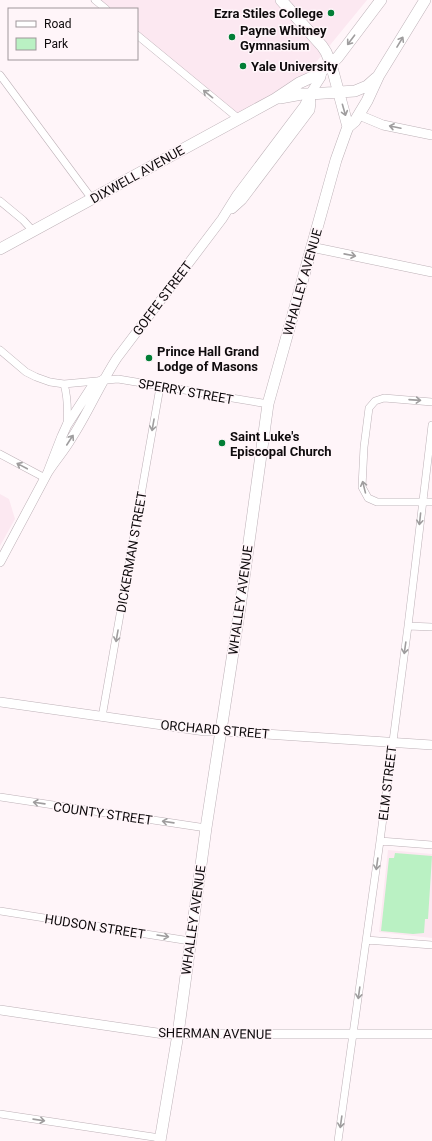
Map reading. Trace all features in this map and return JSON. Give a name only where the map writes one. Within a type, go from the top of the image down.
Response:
[{"type":"main road","points":[[281,0],[326,52],[325,69],[339,92],[348,127]]},
{"type":"main road","points":[[325,69],[338,57],[381,0]]},
{"type":"main road","points":[[379,75],[426,0]]},
{"type":"main road","name":"GOFFE STREET","points":[[46,475],[71,439],[117,358],[222,219],[237,195],[304,106],[325,69]]},
{"type":"main road","name":"DIXWELL AVENUE","points":[[0,249],[275,99],[298,83],[325,69]]},
{"type":"main road","name":"DIXWELL AVENUE","points":[[275,99],[302,94],[356,91],[367,86],[379,75]]},
{"type":"main road","name":"WHALLEY AVENUE","points":[[160,1139],[178,1034],[206,828],[240,607],[268,404],[336,160],[348,127],[359,115],[379,75]]},
{"type":"main road","points":[[359,115],[383,125],[432,135]]},
{"type":"main road","points":[[311,247],[432,272]]},
{"type":"main road","name":"GOFFE STREET","points":[[0,562],[46,475],[67,425],[91,388],[104,379]]},
{"type":"main road","name":"ORCHARD STREET","points":[[0,702],[206,731],[432,745]]},
{"type":"main road","name":"SHERMAN AVENUE","points":[[0,1010],[148,1032],[178,1034],[432,1034]]},
{"type":"street","points":[[95,0],[105,8]]},
{"type":"street","points":[[138,36],[238,119]]},
{"type":"street","points":[[0,74],[92,198]]},
{"type":"street","points":[[0,201],[23,220],[33,231]]},
{"type":"street","name":"SPERRY STREET","points":[[0,350],[18,366],[36,377],[50,382],[64,384],[104,379],[118,379],[268,404]]},
{"type":"street","points":[[64,384],[68,395],[67,425]]},
{"type":"street","name":"DICKERMAN STREET","points":[[102,717],[160,387]]},
{"type":"street","points":[[432,402],[384,398],[375,401],[368,408],[362,487],[368,498],[377,502],[432,502]]},
{"type":"street","name":"ELM STREET","points":[[338,1141],[380,841],[432,425]]},
{"type":"street","points":[[0,454],[46,475]]},
{"type":"street","points":[[408,626],[432,628]]},
{"type":"street","name":"COUNTY STREET","points":[[0,797],[206,828]]},
{"type":"street","points":[[380,841],[432,845]]},
{"type":"street","name":"HUDSON STREET","points":[[0,911],[190,941]]},
{"type":"street","points":[[366,940],[432,946]]},
{"type":"street","points":[[0,1114],[160,1139]]},
{"type":"shaded area","name":"Yale University","points":[[95,0],[367,0],[299,83],[239,119],[138,36],[138,8],[105,8]]},
{"type":"shaded area","points":[[0,494],[9,499],[15,519],[0,546]]},
{"type":"shaded area","points":[[388,850],[432,854],[432,938],[379,932]]},
{"type":"green space","points":[[395,853],[432,856],[428,919],[425,919],[424,933],[413,934],[381,931],[389,858],[394,858]]},
{"type":"place","name":"Ezra Stiles College","points":[[331,13]]},
{"type":"place","name":"Payne Whitney Gymnasium","points":[[232,37]]},
{"type":"place","name":"Yale University","points":[[243,66]]},
{"type":"place","name":"Prince Hall Grand Lodge of Masons","points":[[149,358]]},
{"type":"place","name":"Saint Luke's Episcopal Church","points":[[222,443]]}]
